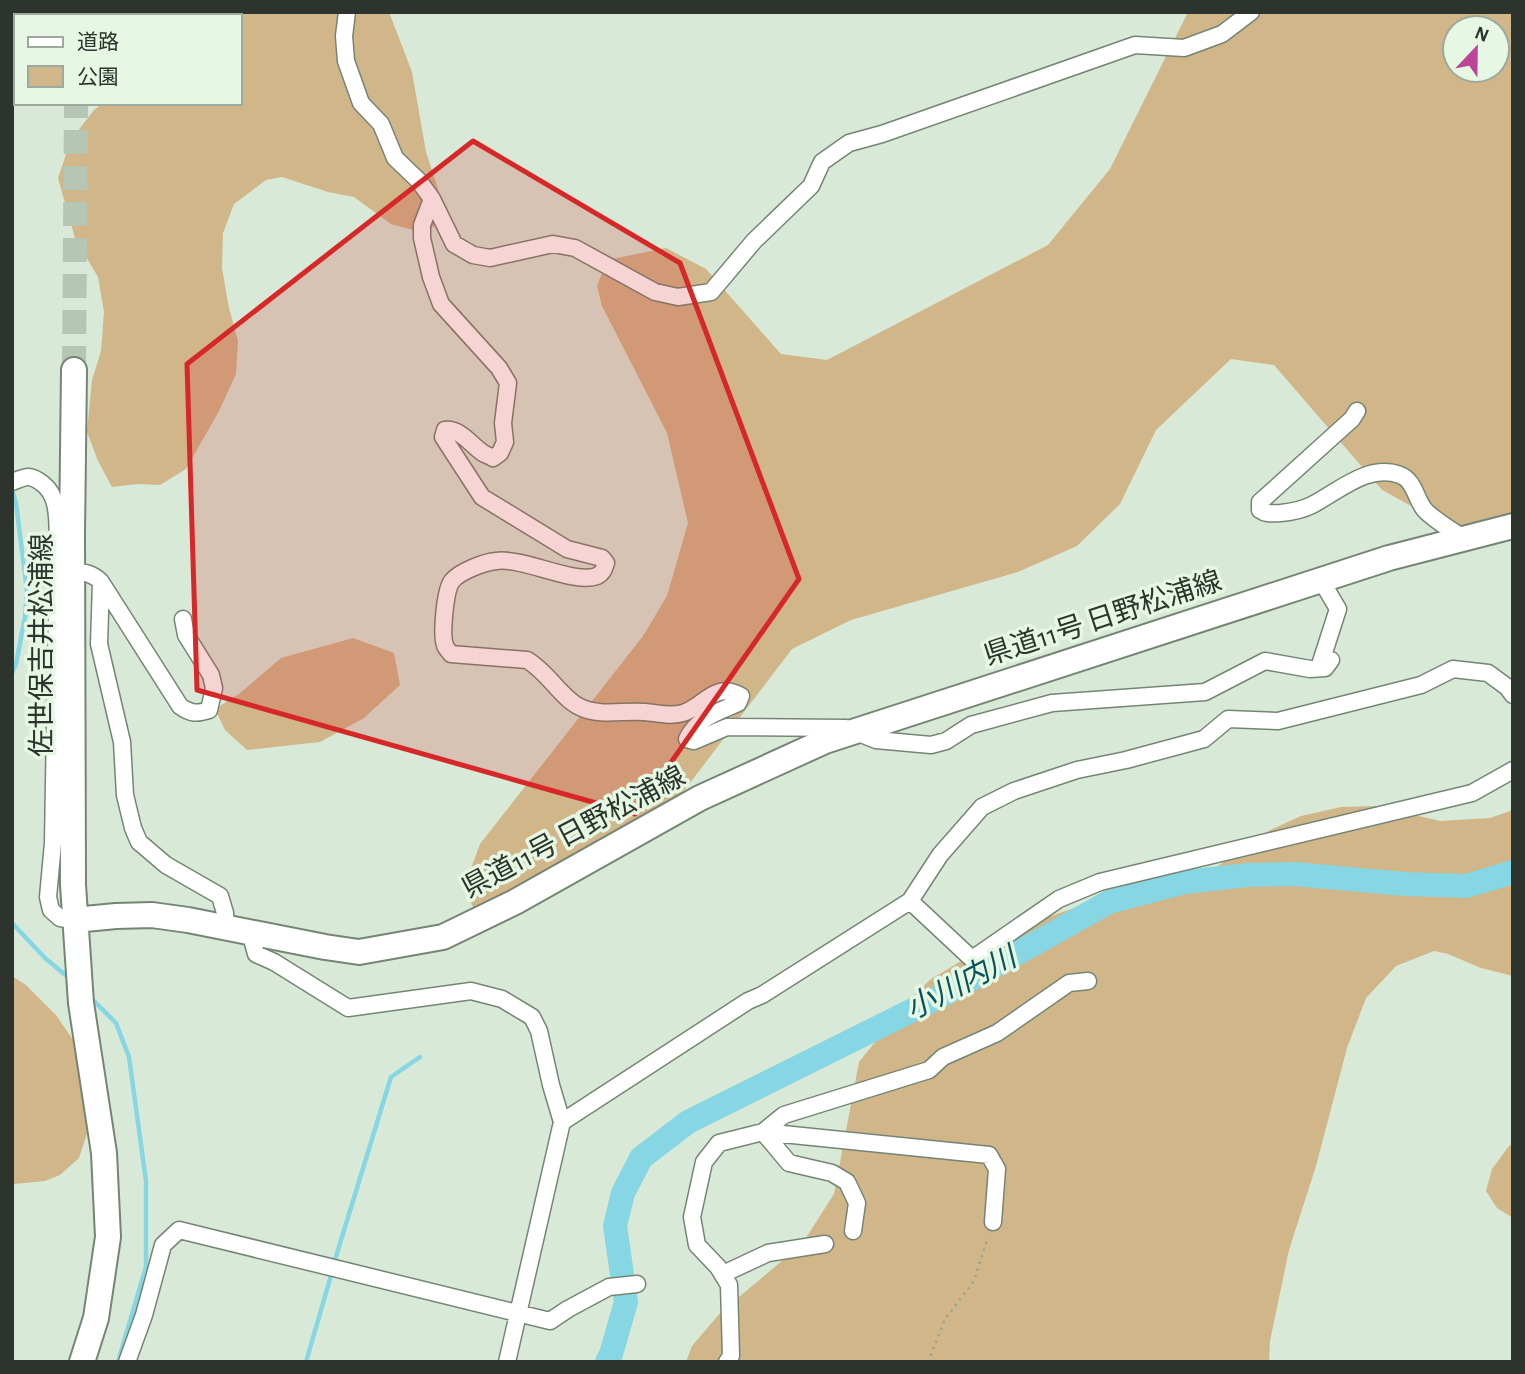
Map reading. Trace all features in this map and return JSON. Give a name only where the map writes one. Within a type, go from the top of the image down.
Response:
[{"type":"main road","name":"佐世保吉井松浦線","points":[[74,370],[72,572],[75,920]]},
{"type":"main road","name":"県道11号 日野松浦線","points":[[75,920],[116,915],[152,915],[359,952],[443,937],[515,902],[700,798],[825,741],[1389,558],[1513,526]]},
{"type":"main road","points":[[75,920],[81,1003],[104,1153],[108,1237],[96,1318],[82,1362]]},
{"type":"street","points":[[347,12],[344,36],[346,61],[361,103],[381,124],[395,158],[419,181],[432,199],[454,244],[473,255],[490,258],[553,244],[575,248],[655,292],[678,297],[712,292],[754,242],[811,186],[822,162],[849,143],[882,134],[1135,45],[1184,48],[1222,34],[1251,12]]},
{"type":"street","points":[[432,199],[422,225],[422,237],[430,277],[441,304],[499,368],[508,383],[503,423],[505,442],[500,453],[494,457],[482,452],[451,429],[445,430],[443,437],[482,497],[567,549],[602,558],[606,563],[603,572],[596,577],[580,577],[505,559],[488,562],[465,572],[451,582],[443,620],[445,646],[452,654],[527,660],[538,666],[572,702],[581,708],[604,713],[682,714],[710,695],[722,691],[741,696],[738,703],[708,716],[692,730],[687,739],[694,741],[727,727],[846,728],[876,740],[931,745],[946,741],[971,725],[1052,703],[1205,692],[1265,661],[1310,669],[1325,664],[1338,609],[1321,580]]},
{"type":"street","points":[[1357,411],[1352,419],[1260,502],[1260,510],[1266,514],[1290,512],[1310,506],[1356,480],[1376,472],[1389,471],[1405,476],[1425,510],[1463,538]]},
{"type":"street","points":[[12,482],[24,477],[34,477],[48,488],[55,501],[58,543],[54,829],[48,897],[51,909],[60,918],[75,920]]},
{"type":"street","points":[[72,572],[94,574],[180,706],[190,713],[198,713],[209,710],[214,688],[211,676],[187,635],[183,619]]},
{"type":"street","points":[[101,582],[99,644],[122,741],[125,795],[139,842],[166,865],[220,896],[225,913],[256,954],[274,962],[348,1008],[471,991],[502,999],[532,1017],[539,1031],[562,1122],[507,1362]]},
{"type":"street","points":[[562,1122],[748,1001],[762,995],[910,901],[940,855],[982,807],[1014,791],[1064,774],[1204,739],[1228,719],[1278,721],[1421,685],[1453,669],[1488,673],[1513,695]]},
{"type":"street","points":[[910,901],[972,958],[1059,899],[1100,882],[1472,793],[1513,770]]},
{"type":"street","points":[[763,1132],[784,1115],[929,1070],[943,1057],[997,1033],[1069,983],[1088,981]]},
{"type":"street","points":[[763,1132],[789,1163],[832,1173],[847,1182],[857,1203],[853,1231]]},
{"type":"street","points":[[727,1362],[730,1356],[729,1285],[718,1267],[697,1245],[692,1217],[704,1162],[719,1143],[763,1132],[989,1155],[997,1170],[993,1222]]},
{"type":"street","points":[[127,1362],[144,1315],[163,1245],[179,1230],[550,1321],[609,1287],[637,1284]]},
{"type":"street","points":[[723,1274],[768,1253],[825,1244]]},
{"type":"path","points":[[928,1362],[945,1319],[974,1281],[993,1222]]},
{"type":"highlighted area","points":[[473,141],[680,263],[799,579],[635,814],[197,690],[187,364]]},
{"type":"green space","points":[[389,12],[412,72],[426,152],[442,201],[440,224],[420,232],[391,224],[354,197],[328,192],[282,177],[266,180],[234,204],[223,233],[222,268],[238,341],[236,374],[219,411],[186,469],[160,485],[112,487],[87,432],[92,380],[101,351],[104,312],[98,277],[75,238],[58,178],[71,140],[100,105],[242,105],[241,14]]},
{"type":"green space","points":[[1188,12],[1513,12],[1513,515],[1455,530],[1382,490],[1274,365],[1231,359],[1156,430],[1120,504],[1077,546],[1018,572],[851,620],[792,649],[661,821],[474,909],[464,887],[480,844],[643,636],[667,596],[688,523],[667,433],[602,306],[597,286],[607,260],[666,248],[706,269],[781,354],[827,360],[1048,245],[1110,169]]},
{"type":"green space","points":[[353,638],[394,653],[400,685],[364,718],[320,742],[247,750],[225,730],[215,709],[239,694],[281,658]]},
{"type":"green space","points":[[1377,806],[1440,821],[1490,818],[1513,810],[1513,976],[1434,951],[1396,966],[1366,998],[1347,1048],[1316,1166],[1289,1250],[1270,1341],[1269,1362],[686,1362],[692,1346],[721,1312],[802,1244],[834,1194],[859,1062],[908,1001],[931,979],[1005,935],[1040,920],[1074,908],[1138,904],[1186,888],[1270,830],[1301,816],[1341,807]]},
{"type":"green space","points":[[12,976],[26,985],[56,1015],[80,1050],[91,1121],[79,1158],[60,1175],[45,1181],[14,1184],[12,1183]]},
{"type":"green space","points":[[1513,1143],[1513,1218],[1497,1208],[1486,1191],[1492,1169]]},
{"type":"waterway","points":[[12,489],[27,591],[25,617],[12,673]]},
{"type":"waterway","name":"小川内川","points":[[607,1362],[626,1302],[615,1226],[623,1193],[641,1158],[688,1122],[943,995],[1109,902],[1185,882],[1248,875],[1294,874],[1404,884],[1466,886],[1513,872]]},
{"type":"waterway","points":[[12,923],[45,958],[69,978]]},
{"type":"waterway","points":[[89,996],[116,1023],[129,1057],[146,1181],[146,1267],[118,1362]]},
{"type":"waterway","points":[[334,1263],[391,1077],[420,1057]]},
{"type":"waterway","points":[[306,1362],[332,1272]]},
{"type":"tunnel","points":[[74,370],[76,105]]}]
